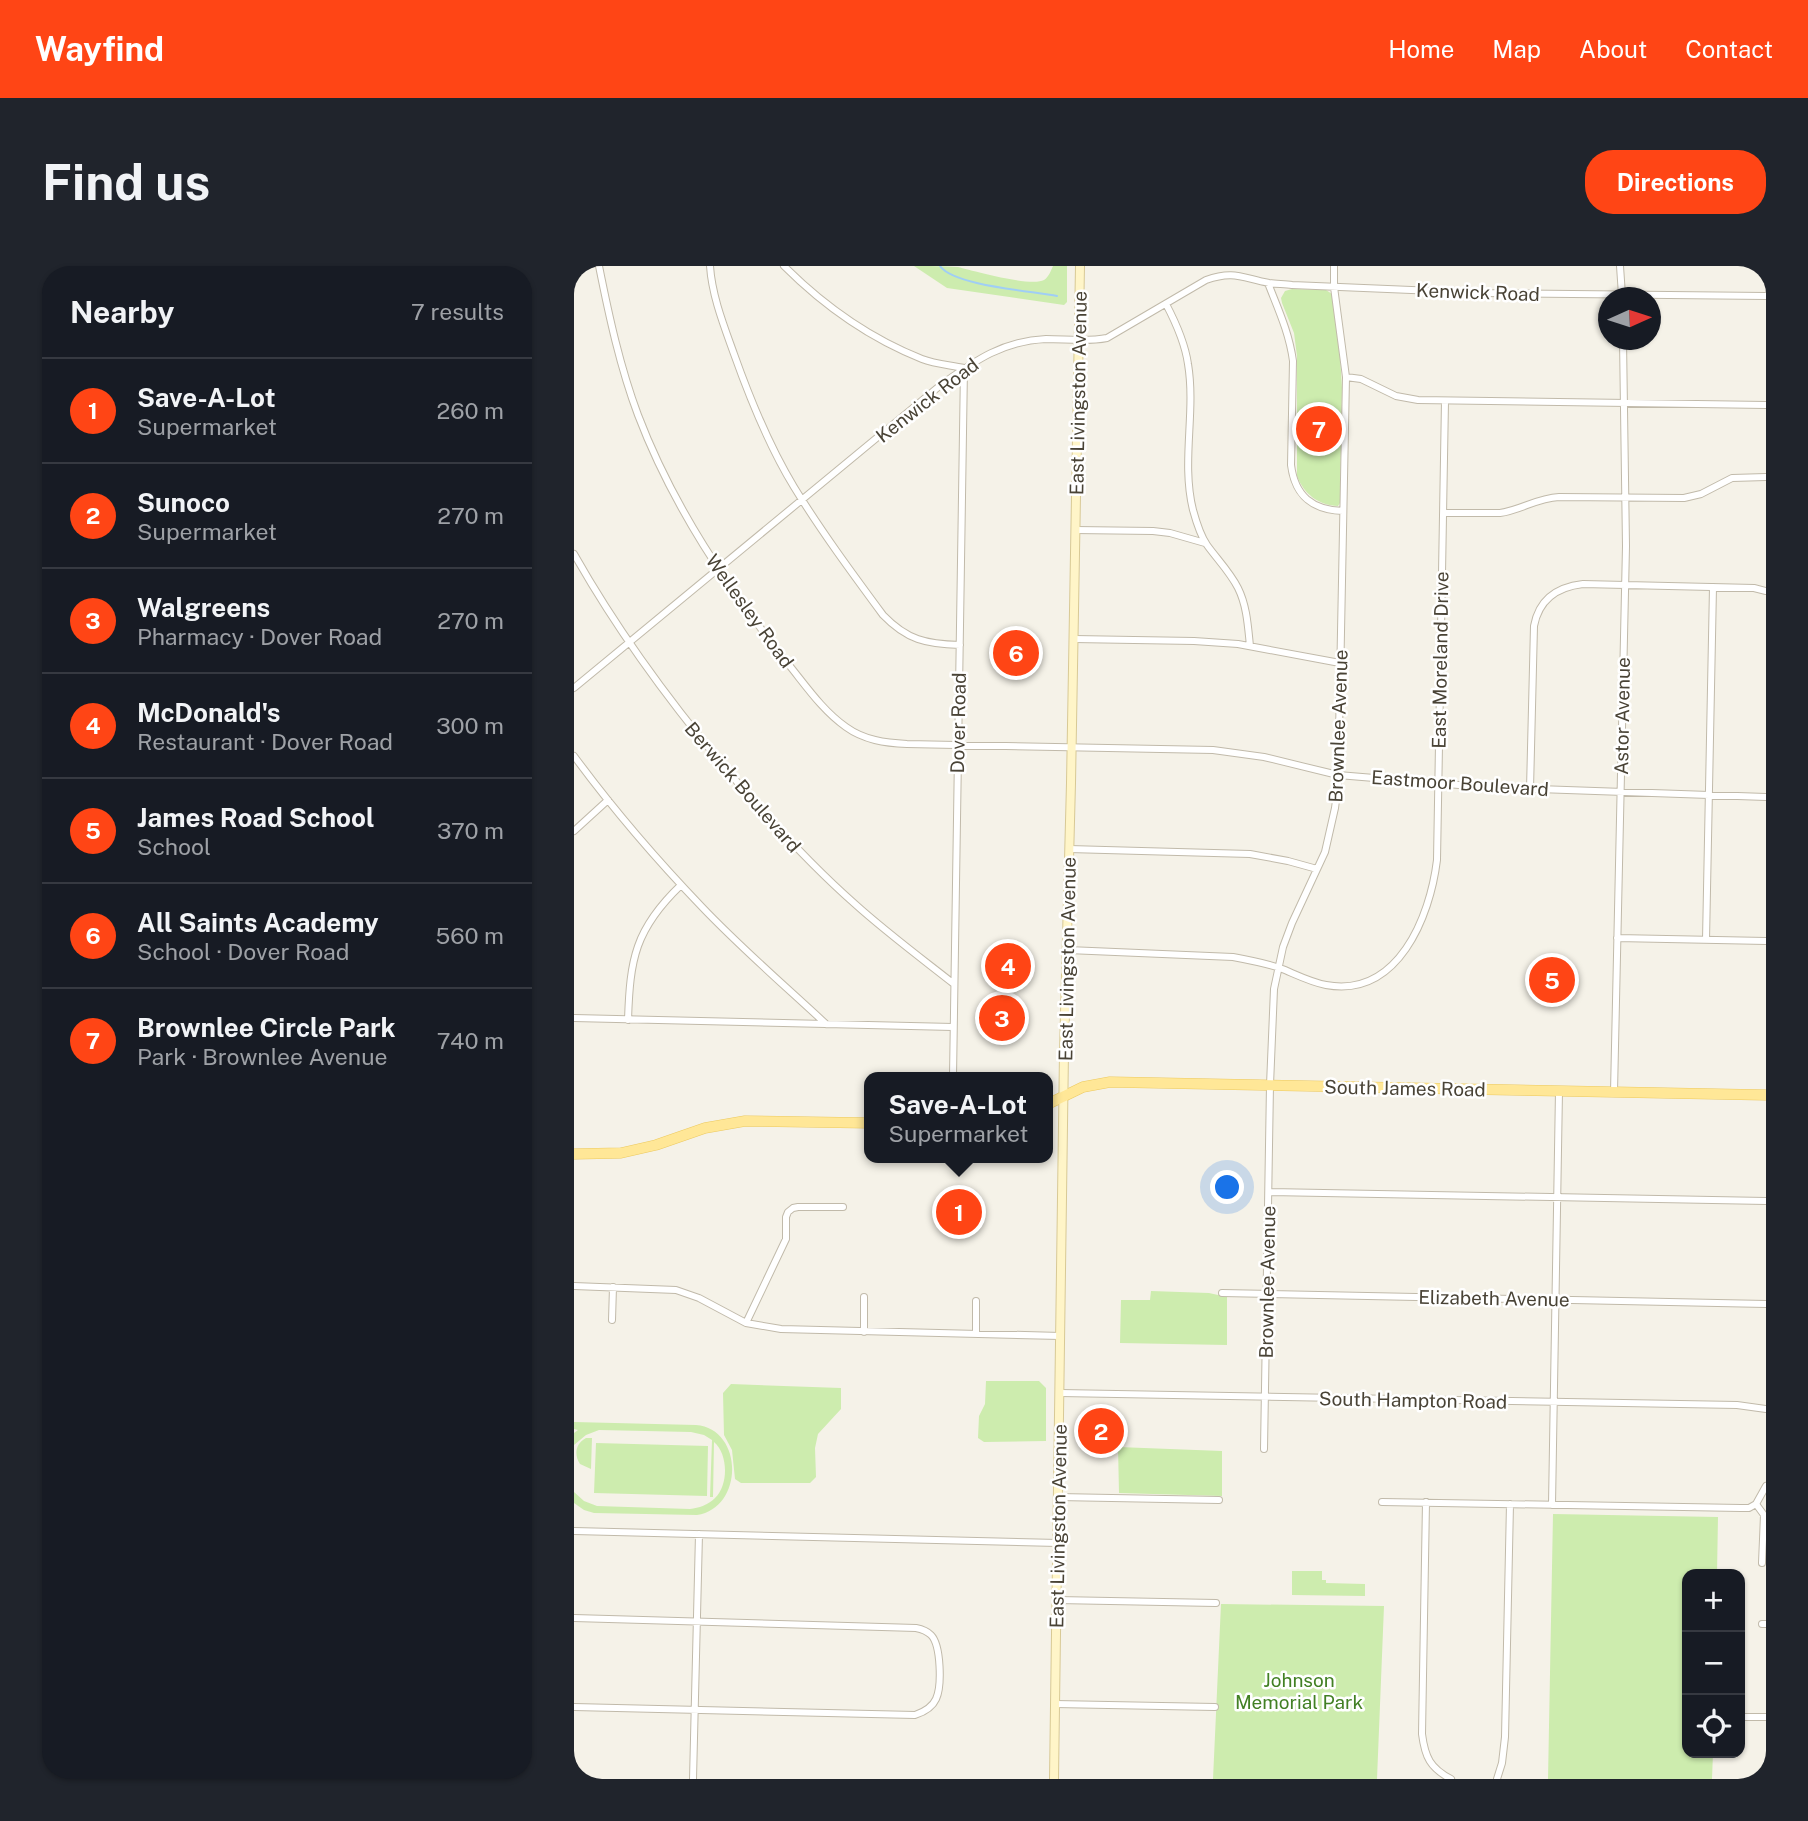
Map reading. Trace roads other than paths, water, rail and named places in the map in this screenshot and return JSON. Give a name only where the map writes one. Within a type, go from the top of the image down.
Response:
[{"type":"main road","name":"East Livingston Avenue","points":[[1054,1779],[1080,266]]},
{"type":"main road","name":"South James Road","points":[[1053,1102],[1083,1087],[1110,1082],[1766,1095]]},
{"type":"main road","points":[[574,1154],[621,1153],[656,1145],[705,1128],[745,1121],[864,1123]]},
{"type":"street","name":"Wellesley Road","points":[[599,266],[624,375],[653,453],[695,532],[749,614],[810,692],[834,717],[846,727],[873,740],[888,743],[1072,747]]},
{"type":"street","points":[[710,266],[726,331],[746,386],[778,456],[802,500],[845,563],[894,626],[920,641],[960,645]]},
{"type":"street","points":[[784,266],[825,304],[864,330],[923,360],[964,368]]},
{"type":"street","name":"Brownlee Avenue","points":[[1264,1449],[1274,989],[1292,923],[1325,852],[1335,808],[1338,775],[1346,377],[1334,286],[1334,266]]},
{"type":"street","points":[[1620,266],[1621,287]]},
{"type":"street","name":"Kenwick Road","points":[[574,688],[942,384],[983,356],[1013,344],[1036,340],[1101,339],[1114,335],[1206,280],[1228,274],[1268,283],[1598,295]]},
{"type":"street","points":[[1268,283],[1284,320],[1293,361],[1293,477],[1303,497],[1313,504],[1325,509],[1343,511]]},
{"type":"street","name":"Kenwick Road","points":[[1661,296],[1766,296]]},
{"type":"street","points":[[1166,304],[1182,340],[1188,365],[1189,494],[1205,543],[1240,592],[1250,646]]},
{"type":"street","name":"Astor Avenue","points":[[1614,1092],[1625,585],[1623,350]]},
{"type":"street","name":"Dover Road","points":[[953,1072],[964,368]]},
{"type":"street","points":[[1346,377],[1361,379],[1396,396],[1418,400],[1766,405]]},
{"type":"street","name":"East Moreland Drive","points":[[1068,950],[1233,957],[1256,961],[1320,984],[1346,986],[1376,977],[1402,954],[1419,928],[1434,881],[1437,860],[1445,401]]},
{"type":"street","points":[[1443,513],[1500,513],[1548,498],[1693,496],[1709,491],[1732,478],[1766,477]]},
{"type":"street","points":[[1075,530],[1153,531],[1205,543]]},
{"type":"street","name":"Berwick Boulevard","points":[[574,554],[597,596],[681,716],[797,850],[856,905],[954,984]]},
{"type":"street","points":[[1530,789],[1535,617],[1544,602],[1555,592],[1570,586],[1625,585],[1754,588],[1766,591]]},
{"type":"street","points":[[1706,940],[1713,587]]},
{"type":"street","points":[[1074,639],[1194,641],[1250,646],[1340,663]]},
{"type":"street","name":"Eastmoor Boulevard","points":[[1072,747],[1234,752],[1285,761],[1338,775],[1438,783],[1766,797]]},
{"type":"street","points":[[574,756],[681,885],[826,1024]]},
{"type":"street","points":[[574,831],[608,800]]},
{"type":"street","points":[[1069,849],[1250,854],[1317,870]]},
{"type":"street","points":[[628,1020],[629,983],[639,939],[663,902],[681,885]]},
{"type":"street","points":[[1617,938],[1766,941]]},
{"type":"street","points":[[574,1018],[953,1027]]},
{"type":"street","points":[[1552,1505],[1559,1091]]},
{"type":"street","points":[[1269,1192],[1766,1201]]},
{"type":"street","points":[[746,1323],[786,1239],[788,1212],[798,1207],[843,1207]]},
{"type":"street","points":[[574,1286],[662,1288],[687,1292],[746,1323],[781,1329],[1061,1336]]},
{"type":"street","points":[[612,1320],[613,1287]]},
{"type":"street","name":"Elizabeth Avenue","points":[[1222,1293],[1766,1304]]},
{"type":"street","points":[[864,1297],[864,1332]]},
{"type":"street","points":[[976,1301],[976,1334]]},
{"type":"street","name":"South Hampton Road","points":[[1060,1393],[1737,1405],[1766,1409]]},
{"type":"street","points":[[1382,1502],[1749,1508],[1756,1504],[1766,1486]]},
{"type":"street","points":[[1058,1497],[1219,1500]]},
{"type":"street","points":[[1426,1502],[1422,1734],[1428,1759],[1451,1779]]},
{"type":"street","points":[[1497,1779],[1505,1737],[1510,1504]]},
{"type":"street","points":[[1756,1504],[1764,1515],[1762,1563]]},
{"type":"street","points":[[574,1531],[1058,1543]]},
{"type":"street","points":[[693,1779],[699,1534]]},
{"type":"street","points":[[1057,1600],[1216,1604]]},
{"type":"street","points":[[574,1619],[916,1628],[930,1634],[936,1641],[939,1653],[936,1699],[927,1710],[915,1714],[574,1707]]},
{"type":"street","points":[[1055,1704],[1215,1707]]},
{"type":"street","points":[[1745,1717],[1766,1717]]},
{"type":"waterway","points":[[940,266],[948,273],[977,283],[1057,296]]},
{"type":"place","name":"Brownlee Circle Park","points":[[1319,429]]},
{"type":"place","name":"All Saints Academy","points":[[1016,653]]},
{"type":"place","name":"McDonald's","points":[[1008,966]]},
{"type":"place","name":"James Road School","points":[[1552,980]]},
{"type":"place","name":"Walgreens","points":[[1002,1018]]},
{"type":"place","name":"Save-A-Lot","points":[[959,1212]]},
{"type":"place","name":"Sunoco","points":[[1101,1431]]},
{"type":"park label","name":"Johnson Memorial Park","points":[[1299,1691]]}]
